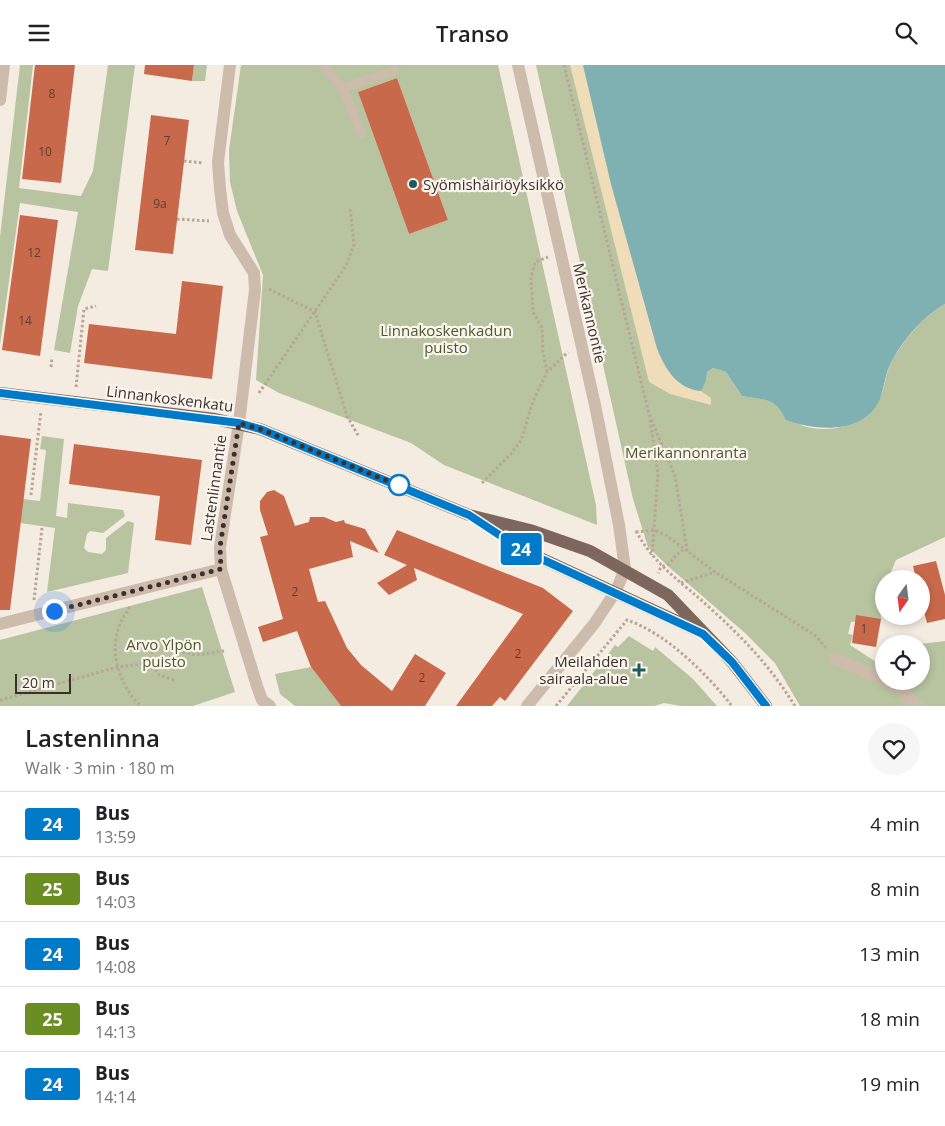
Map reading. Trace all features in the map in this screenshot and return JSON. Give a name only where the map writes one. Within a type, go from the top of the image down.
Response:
[{"type":"main road","name":"Linnankoskenkatu","points":[[0,393],[239,423],[260,429],[469,515],[530,530],[579,547],[625,569],[668,595],[703,634]]},
{"type":"main road","name":"Linnankoskenkatu","points":[[469,515],[522,550],[616,591],[703,634]]},
{"type":"main road","points":[[703,634],[732,662],[766,706]]},
{"type":"street","points":[[0,100],[4,65]]},
{"type":"street","name":"Lastenlinnantie","points":[[230,65],[218,162],[220,189],[223,213],[230,235],[254,273],[255,290],[239,423],[220,547],[221,569],[261,704]]},
{"type":"street","name":"Merikannontie","points":[[518,65],[595,405],[619,525],[625,569]]},
{"type":"street","points":[[0,624],[221,569]]},
{"type":"street","points":[[527,706],[594,624],[616,591],[625,569]]},
{"type":"street","points":[[836,659],[875,677]]},
{"type":"street","points":[[902,690],[917,706]]},
{"type":"lane","points":[[323,65],[344,88],[361,134]]},
{"type":"lane","points":[[344,88],[394,71]]},
{"type":"path","points":[[564,65],[649,415],[658,474],[652,555]]},
{"type":"path","points":[[258,393],[346,266],[354,245],[350,207]]},
{"type":"path","points":[[177,219],[209,221]]},
{"type":"path","points":[[547,372],[543,352],[542,328],[533,312],[531,278],[536,262],[548,257]]},
{"type":"path","points":[[255,290],[270,289],[314,312],[346,416],[359,437]]},
{"type":"path","points":[[74,402],[84,309],[96,306]]},
{"type":"path","points":[[482,483],[506,460],[521,439],[532,403],[547,372],[568,352]]},
{"type":"path","points":[[51,367],[52,357]]},
{"type":"path","points":[[31,495],[43,398]]},
{"type":"path","points":[[649,415],[675,476],[687,550]]},
{"type":"path","points":[[33,603],[42,528]]},
{"type":"path","points":[[795,706],[755,650],[661,567],[636,532],[654,530],[666,535],[715,572],[816,636],[836,659]]},
{"type":"path","points":[[661,567],[669,564],[680,551],[687,550]]},
{"type":"path","points":[[681,583],[715,572]]},
{"type":"path","points":[[133,603],[119,625],[116,646],[118,667],[122,680],[141,706]]},
{"type":"path","points":[[556,706],[627,620],[636,622],[662,639],[696,666],[732,706]]},
{"type":"path","points":[[174,680],[159,675],[150,663],[150,653],[153,649],[158,648],[196,655],[224,651]]},
{"type":"path","points":[[0,700],[118,667],[150,663]]},
{"type":"green space","points":[[20,65],[33,65],[19,188],[81,196],[93,171],[108,65],[135,65],[108,271],[92,269],[78,306],[70,353],[54,350],[78,212],[20,203],[0,345],[0,237]]},
{"type":"green space","points":[[194,65],[207,65],[205,81],[192,81]]},
{"type":"green space","name":"Linnakoskenkadun puisto","points":[[241,65],[498,65],[596,505],[597,525],[444,465],[411,443],[279,393],[256,380],[263,275],[237,211],[230,182],[229,150]],"holes":[[[397,78],[448,220],[409,234],[358,92]]]},
{"type":"green space","name":"Merikannonranta","points":[[536,65],[583,65],[611,184],[662,361],[706,381],[707,372],[713,368],[726,372],[742,396],[772,402],[799,424],[822,429],[842,427],[860,420],[874,407],[882,393],[890,364],[898,351],[922,321],[945,304],[945,537],[896,560],[892,570],[875,570],[875,620],[851,622],[848,634],[853,635],[850,645],[875,661],[875,690],[930,690],[930,643],[945,641],[945,706],[800,706],[775,663],[745,633],[648,547],[633,499]]},
{"type":"green space","points":[[42,436],[64,439],[56,516],[67,518],[68,503],[123,510],[125,516],[103,533],[90,531],[87,534],[84,548],[88,552],[102,554],[106,550],[106,538],[128,521],[134,523],[128,573],[47,592],[55,528],[20,523],[23,499],[40,501],[46,450],[40,449]]},
{"type":"green space","name":"Arvo Ylpön puisto","points":[[202,587],[235,692],[193,706],[0,706],[0,640]]},
{"type":"green space","name":"Meilahden sairaala-alue","points":[[629,636],[653,651],[655,647],[693,679],[717,706],[681,706],[664,703],[654,706],[567,706],[615,645],[618,647]]},
{"type":"green space","points":[[311,667],[341,706],[295,706],[280,694],[275,674]]},
{"type":"sand","points":[[570,65],[583,65],[611,184],[662,361],[696,390],[711,398],[711,405],[670,394],[649,382]]},
{"type":"water","points":[[583,65],[945,65],[945,304],[922,321],[903,343],[888,368],[880,399],[873,411],[863,419],[838,427],[825,428],[798,424],[786,420],[778,407],[769,401],[742,396],[726,372],[713,368],[707,372],[706,381],[701,391],[685,386],[673,377],[657,348],[611,184]]},
{"type":"building","points":[[35,65],[75,65],[61,183],[22,179]]},
{"type":"building","points":[[145,65],[194,65],[192,81],[144,74]]},
{"type":"building","name":"Syömishäiriöyksikkö","points":[[397,78],[448,220],[409,234],[358,92]]},
{"type":"building","points":[[151,115],[189,120],[173,254],[135,250]]},
{"type":"building","points":[[20,215],[58,220],[40,356],[2,350]]},
{"type":"building","points":[[182,281],[223,286],[212,379],[84,363],[89,324],[176,334]]},
{"type":"building","points":[[0,435],[31,439],[10,610],[0,610]]},
{"type":"building","points":[[74,444],[202,460],[191,545],[155,540],[160,496],[69,484]]},
{"type":"building","points":[[274,490],[284,496],[295,526],[309,522],[310,517],[324,517],[336,522],[344,520],[345,523],[365,529],[379,553],[350,541],[353,557],[309,569],[318,602],[325,601],[347,648],[361,665],[392,691],[415,654],[446,673],[425,706],[341,706],[311,667],[297,631],[263,642],[258,627],[283,619],[260,537],[268,535],[260,510],[260,501],[267,492]]},
{"type":"building","points":[[397,530],[543,588],[573,611],[505,701],[500,697],[492,706],[456,706],[523,614],[414,568],[417,580],[389,595],[377,583],[407,565],[384,555]]},
{"type":"building","points":[[936,561],[945,595],[945,619],[930,622],[930,570],[914,570],[913,566]]},
{"type":"building","points":[[856,615],[875,618],[875,625],[880,625],[878,635],[875,635],[875,647],[852,643]]},
{"type":"bus line","name":"24","points":[[0,393],[239,423],[260,429],[416,492],[469,515],[522,550],[616,591],[703,634],[732,662],[766,706]]},
{"type":"place","name":"Syömishäiriöyksikkö","points":[[413,184]]},
{"type":"place","name":"Meilahden sairaala-alue","points":[[639,670]]},
{"type":"route","points":[[54,611],[221,569],[220,547],[239,423],[260,429],[405,488],[399,485]]}]
